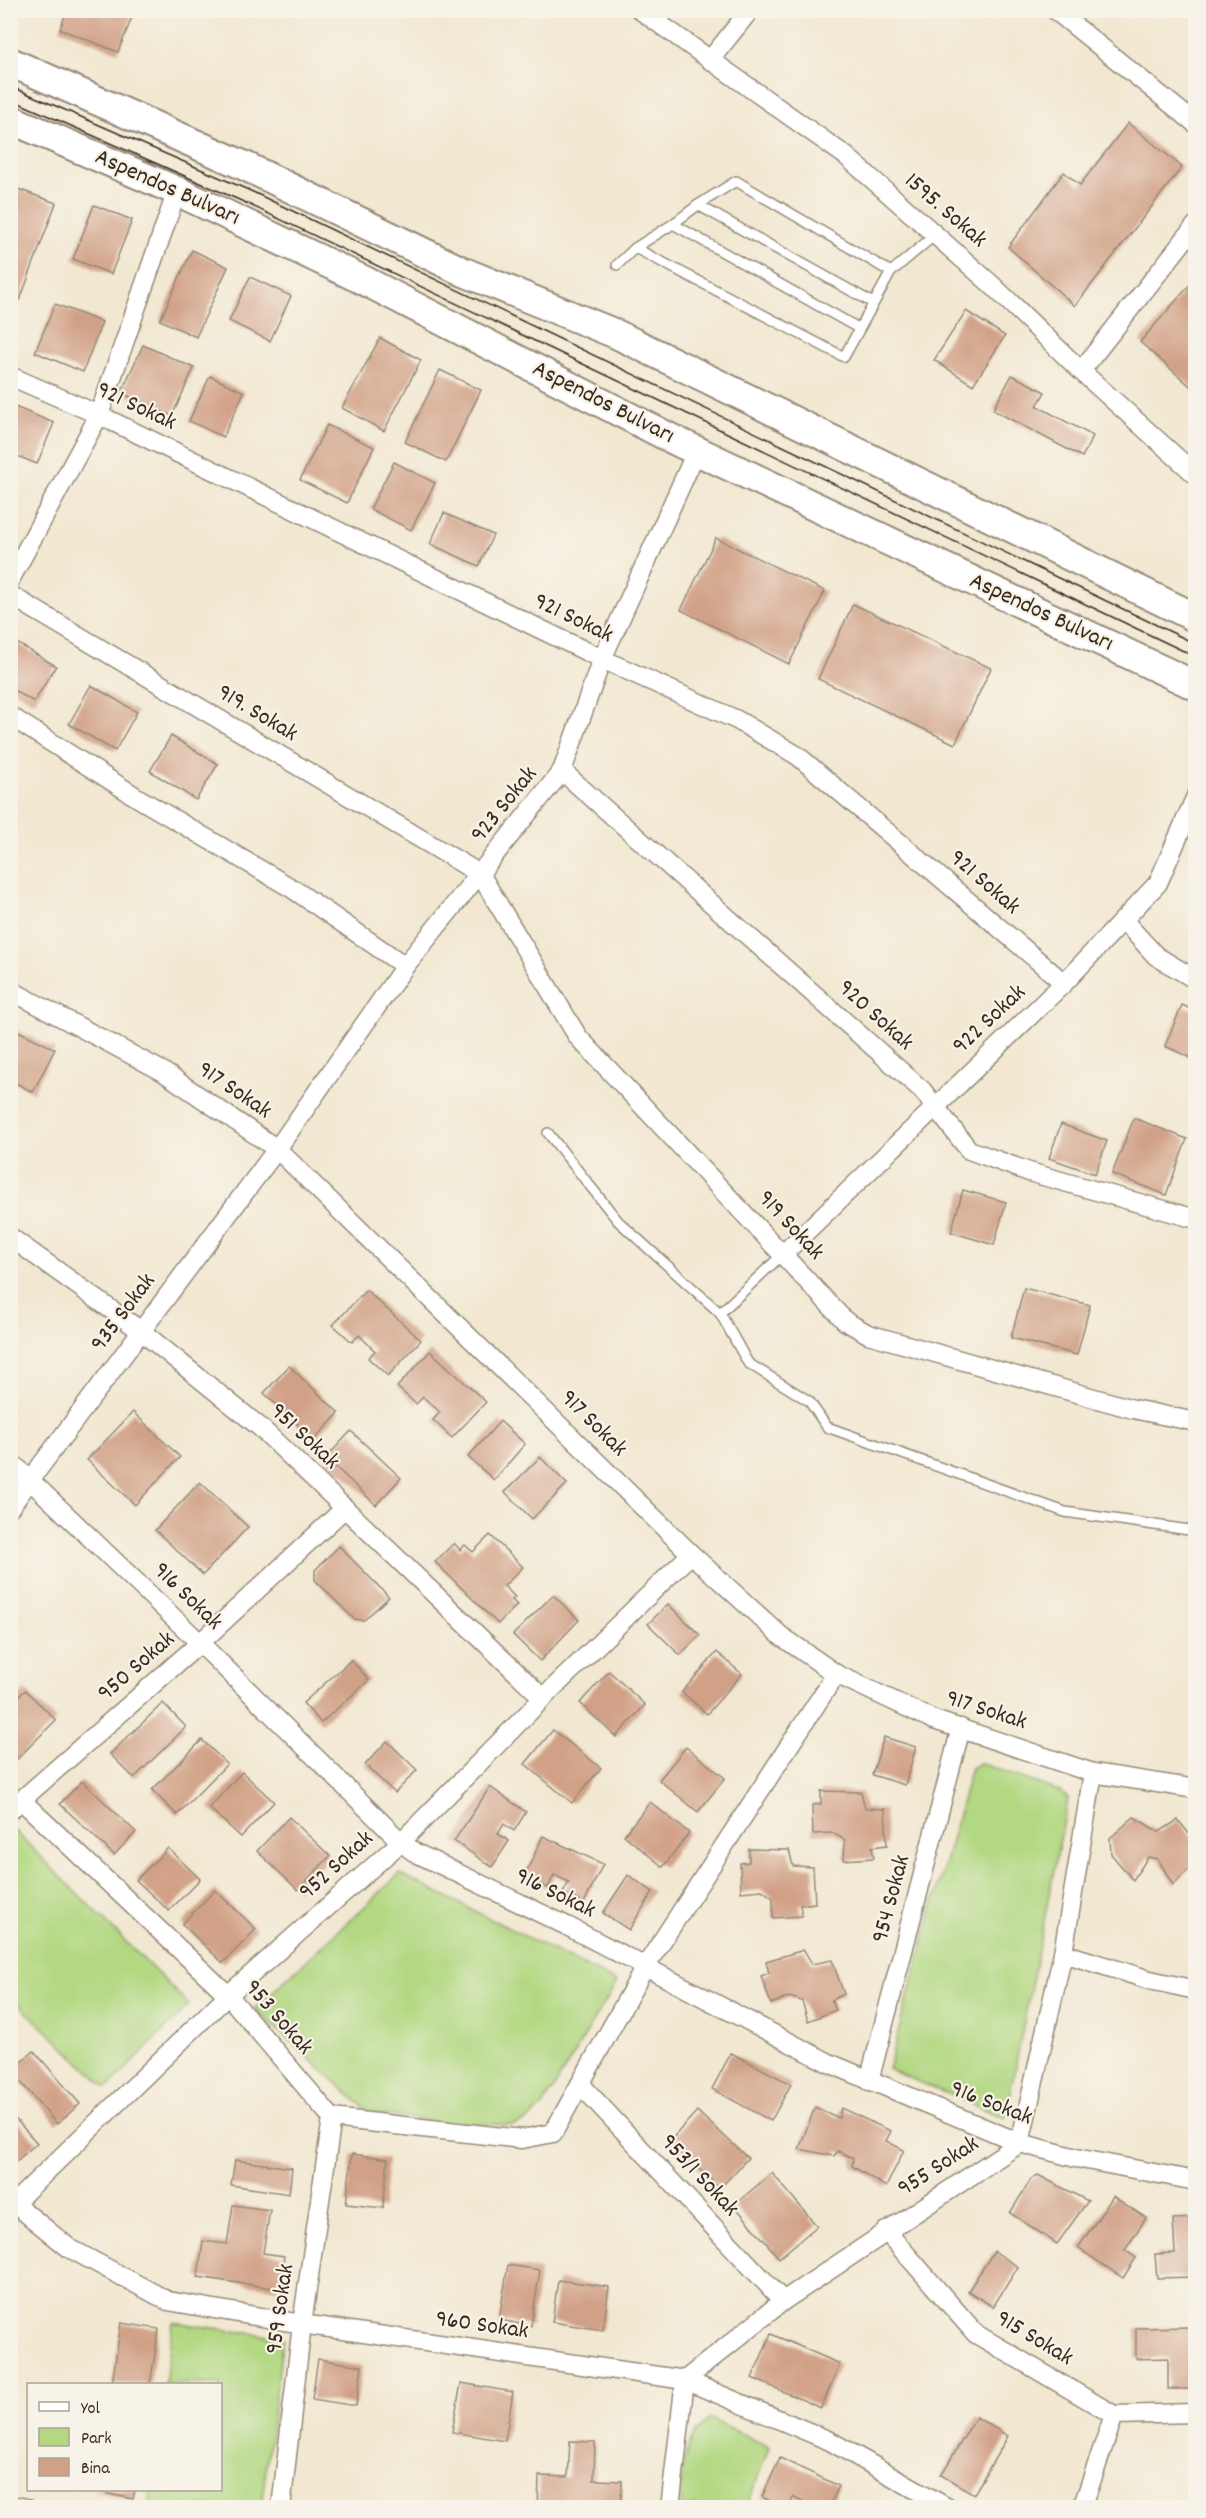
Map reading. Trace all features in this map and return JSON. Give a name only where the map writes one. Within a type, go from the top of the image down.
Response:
[{"type":"main road","points":[[10,62],[245,166],[464,272],[616,334],[1196,618]]},
{"type":"main road","name":"Aspendos Bulvarı","points":[[10,119],[177,191],[367,282],[697,450],[1196,686]]},
{"type":"street","name":"1595. Sokak","points":[[640,10],[846,156],[936,234],[1081,371],[1196,475]]},
{"type":"street","points":[[710,60],[750,10]]},
{"type":"street","points":[[1055,10],[1196,124]]},
{"type":"street","points":[[10,580],[99,415],[177,191]]},
{"type":"street","points":[[1081,371],[1196,225]]},
{"type":"street","name":"921 Sokak","points":[[10,376],[99,415],[602,659],[737,720],[798,756],[1064,983]]},
{"type":"street","name":"923 Sokak","points":[[277,1149],[405,966],[562,771],[602,659],[697,450]]},
{"type":"street","name":"919. Sokak","points":[[10,595],[480,874]]},
{"type":"street","points":[[10,716],[138,798],[293,889],[405,966]]},
{"type":"street","name":"920 Sokak","points":[[562,771],[922,1089],[969,1150],[1029,1172],[1196,1219]]},
{"type":"street","name":"922 Sokak","points":[[783,1254],[1064,983],[1124,921],[1158,883],[1196,796]]},
{"type":"street","name":"919 Sokak","points":[[480,874],[578,1037],[845,1321],[868,1334],[1133,1409],[1196,1422]]},
{"type":"street","points":[[1124,921],[1156,956],[1196,980]]},
{"type":"street","name":"917 Sokak","points":[[10,990],[162,1071],[277,1149],[691,1554],[782,1636],[836,1674],[934,1720],[1093,1773],[1196,1789]]},
{"type":"street","name":"935 Sokak","points":[[10,1507],[277,1149]]},
{"type":"street","name":"951 Sokak","points":[[13,1243],[141,1331],[261,1428],[543,1698]]},
{"type":"street","name":"916 Sokak","points":[[10,1461],[200,1643],[401,1842],[414,1852],[645,1966],[829,2063],[869,2081],[1020,2143],[1076,2158],[1196,2181]]},
{"type":"street","name":"950 Sokak","points":[[16,1805],[200,1643],[345,1508]]},
{"type":"street","name":"952 Sokak","points":[[12,2204],[228,1995],[401,1842],[543,1698],[691,1554]]},
{"type":"street","points":[[332,2118],[522,2139],[553,2133],[645,1966],[836,1674]]},
{"type":"street","name":"954 Sokak","points":[[869,2081],[961,1728]]},
{"type":"street","points":[[1020,2143],[1063,1953],[1093,1773]]},
{"type":"street","name":"953 Sokak","points":[[16,1805],[228,1995],[332,2118]]},
{"type":"street","points":[[1063,1953],[1150,1980],[1196,1990]]},
{"type":"street","name":"953/1 Sokak","points":[[580,2084],[783,2301]]},
{"type":"street","name":"959 Sokak","points":[[281,2508],[302,2324],[332,2118]]},
{"type":"street","name":"955 Sokak","points":[[685,2380],[783,2301],[1020,2143]]},
{"type":"street","name":"960 Sokak","points":[[12,2204],[69,2248],[168,2301],[302,2324],[685,2380],[830,2441],[948,2508]]},
{"type":"street","name":"915 Sokak","points":[[886,2231],[976,2334],[1114,2415]]},
{"type":"street","points":[[670,2508],[685,2380]]},
{"type":"street","points":[[1082,2508],[1114,2415],[1196,2413]]},
{"type":"street","points":[[10,2505],[26,2508]]},
{"type":"lane","points":[[617,264],[635,248],[736,181],[891,272]]},
{"type":"lane","points":[[698,205],[873,303]]},
{"type":"lane","points":[[673,224],[858,328]]},
{"type":"lane","points":[[635,248],[844,357],[891,272],[936,234]]},
{"type":"lane","points":[[548,1134],[618,1221],[720,1313],[748,1363],[809,1401],[827,1427],[1065,1512],[1196,1531]]},
{"type":"lane","points":[[720,1313],[783,1254]]},
{"type":"green space","points":[[980,1763],[1061,1792],[1068,1799],[1005,2118],[888,2069],[971,1768]]},
{"type":"green space","points":[[10,1826],[189,2005],[107,2088],[11,1997]]},
{"type":"green space","points":[[400,1874],[617,1982],[543,2106],[528,2120],[515,2125],[444,2123],[370,2113],[254,2009]]},
{"type":"green space","points":[[173,2322],[283,2338],[261,2507],[165,2508],[149,2505],[151,2491],[222,2491],[222,2383],[165,2383]]},
{"type":"green space","points":[[710,2419],[769,2447],[747,2507],[682,2507],[681,2479],[687,2449],[696,2433]]},
{"type":"building","points":[[67,10],[135,10],[118,52],[60,29]]},
{"type":"building","points":[[1128,123],[1182,167],[1075,306],[1008,247],[1064,172],[1080,185]]},
{"type":"building","points":[[10,186],[56,203],[20,300],[10,296]]},
{"type":"building","points":[[94,205],[132,220],[111,274],[73,259]]},
{"type":"building","points":[[192,250],[228,267],[196,337],[160,320]]},
{"type":"building","points":[[250,277],[291,296],[270,341],[229,321]]},
{"type":"building","points":[[1196,278],[1196,391],[1140,342]]},
{"type":"building","points":[[55,304],[102,322],[83,372],[35,352]]},
{"type":"building","points":[[966,311],[1005,336],[973,385],[934,360]]},
{"type":"building","points":[[380,338],[421,360],[384,431],[342,408]]},
{"type":"building","points":[[143,345],[194,368],[172,416],[121,393]]},
{"type":"building","points":[[440,370],[481,390],[446,462],[405,442]]},
{"type":"building","points":[[1012,375],[1045,392],[1037,406],[1093,436],[1082,457],[993,410]]},
{"type":"building","points":[[210,376],[244,392],[223,437],[189,421]]},
{"type":"building","points":[[10,405],[54,423],[37,464],[10,453]]},
{"type":"building","points":[[327,425],[374,447],[347,503],[300,480]]},
{"type":"building","points":[[394,462],[435,483],[411,530],[370,509]]},
{"type":"building","points":[[444,513],[493,535],[479,566],[430,544]]},
{"type":"building","points":[[716,538],[825,591],[789,664],[681,610]]},
{"type":"building","points":[[853,604],[991,668],[955,744],[818,679]]},
{"type":"building","points":[[10,639],[56,666],[34,702],[10,688]]},
{"type":"building","points":[[91,685],[137,712],[115,751],[69,724]]},
{"type":"building","points":[[171,736],[218,764],[196,800],[150,771]]},
{"type":"building","points":[[1182,1005],[1196,1011],[1196,1060],[1165,1046]]},
{"type":"building","points":[[10,1027],[55,1049],[33,1092],[10,1080]]},
{"type":"building","points":[[1134,1118],[1187,1139],[1166,1195],[1112,1174]]},
{"type":"building","points":[[1061,1124],[1107,1141],[1095,1174],[1049,1158]]},
{"type":"building","points":[[963,1190],[1006,1202],[994,1245],[951,1232]]},
{"type":"building","points":[[1024,1288],[1090,1305],[1077,1355],[1011,1338]]},
{"type":"building","points":[[366,1290],[421,1340],[388,1376],[368,1358],[375,1351],[359,1335],[352,1342],[333,1325]]},
{"type":"building","points":[[430,1351],[486,1402],[452,1438],[433,1420],[440,1412],[423,1397],[416,1404],[397,1387]]},
{"type":"building","points":[[289,1366],[339,1413],[314,1440],[264,1393]]},
{"type":"building","points":[[133,1412],[180,1457],[135,1505],[87,1460]]},
{"type":"building","points":[[500,1421],[525,1444],[494,1480],[468,1457]]},
{"type":"building","points":[[351,1431],[401,1478],[376,1505],[326,1458]]},
{"type":"building","points":[[540,1457],[567,1484],[532,1519],[505,1492]]},
{"type":"building","points":[[200,1482],[248,1527],[203,1575],[155,1530]]},
{"type":"building","points":[[490,1535],[523,1567],[504,1586],[515,1597],[512,1600],[517,1605],[498,1624],[435,1562],[454,1543],[460,1550],[465,1545],[473,1552]]},
{"type":"building","points":[[339,1546],[389,1597],[364,1620],[354,1619],[315,1580],[315,1570]]},
{"type":"building","points":[[553,1595],[579,1620],[540,1661],[513,1635]]},
{"type":"building","points":[[668,1604],[700,1635],[680,1655],[648,1624]]},
{"type":"building","points":[[717,1652],[742,1674],[707,1714],[682,1692]]},
{"type":"building","points":[[351,1660],[369,1680],[321,1723],[303,1703]]},
{"type":"building","points":[[609,1671],[645,1705],[616,1737],[580,1703]]},
{"type":"building","points":[[25,1690],[56,1720],[10,1766],[10,1705]]},
{"type":"building","points":[[163,1703],[186,1727],[134,1778],[110,1754]]},
{"type":"building","points":[[553,1730],[601,1768],[572,1803],[525,1764]]},
{"type":"building","points":[[884,1737],[916,1747],[905,1785],[872,1775]]},
{"type":"building","points":[[202,1740],[227,1764],[177,1815],[152,1790]]},
{"type":"building","points":[[387,1741],[417,1770],[395,1793],[365,1765]]},
{"type":"building","points":[[686,1747],[725,1778],[698,1812],[659,1780]]},
{"type":"building","points":[[242,1772],[274,1802],[241,1837],[209,1808]]},
{"type":"building","points":[[82,1781],[136,1832],[114,1855],[60,1804]]},
{"type":"building","points":[[490,1787],[526,1812],[514,1831],[504,1824],[498,1834],[509,1841],[492,1867],[454,1841]]},
{"type":"building","points":[[821,1791],[861,1792],[865,1808],[885,1809],[887,1845],[872,1847],[874,1858],[844,1860],[845,1840],[833,1833],[813,1834],[812,1805],[821,1804]]},
{"type":"building","points":[[650,1802],[689,1833],[663,1867],[624,1835]]},
{"type":"building","points":[[289,1817],[330,1856],[298,1890],[257,1851]]},
{"type":"building","points":[[1134,1817],[1159,1832],[1178,1820],[1196,1842],[1193,1865],[1173,1885],[1158,1859],[1148,1857],[1133,1880],[1111,1854],[1110,1838]]},
{"type":"building","points":[[543,1836],[603,1864],[584,1903],[563,1893],[569,1882],[554,1875],[548,1888],[524,1877]]},
{"type":"building","points":[[168,1848],[200,1879],[169,1911],[136,1880]]},
{"type":"building","points":[[749,1849],[789,1850],[793,1866],[813,1867],[815,1903],[800,1905],[802,1916],[773,1918],[773,1898],[762,1890],[741,1892],[740,1863],[749,1862]]},
{"type":"building","points":[[628,1875],[653,1892],[629,1930],[603,1913]]},
{"type":"building","points":[[215,1890],[256,1929],[223,1963],[182,1924]]},
{"type":"building","points":[[804,1950],[812,1964],[832,1960],[844,1994],[831,2000],[836,2010],[808,2021],[802,2001],[789,1997],[771,2004],[761,1976],[769,1973],[766,1961]]},
{"type":"building","points":[[34,2051],[80,2104],[57,2124],[11,2071]]},
{"type":"building","points":[[731,2053],[791,2084],[771,2121],[712,2089]]},
{"type":"building","points":[[815,2107],[839,2118],[841,2108],[891,2131],[886,2141],[904,2150],[886,2187],[852,2166],[853,2158],[838,2151],[834,2156],[799,2149]]},
{"type":"building","points":[[697,2111],[748,2158],[720,2188],[669,2142]]},
{"type":"building","points":[[10,2113],[37,2143],[14,2163],[10,2159]]},
{"type":"building","points":[[352,2154],[388,2159],[383,2208],[346,2204]]},
{"type":"building","points":[[235,2160],[292,2168],[289,2194],[231,2185]]},
{"type":"building","points":[[772,2173],[817,2226],[779,2258],[734,2205]]},
{"type":"building","points":[[1038,2175],[1088,2201],[1057,2244],[1010,2213],[1031,2179]]},
{"type":"building","points":[[1113,2196],[1146,2218],[1125,2250],[1136,2258],[1123,2278],[1078,2248]]},
{"type":"building","points":[[233,2205],[270,2210],[263,2253],[284,2256],[279,2289],[198,2277],[203,2241],[227,2244]]},
{"type":"building","points":[[1196,2218],[1196,2277],[1157,2278],[1155,2254],[1175,2253],[1173,2219]]},
{"type":"building","points":[[994,2251],[1018,2267],[993,2307],[968,2291]]},
{"type":"building","points":[[508,2265],[540,2270],[531,2326],[499,2320]]},
{"type":"building","points":[[558,2280],[609,2287],[603,2330],[552,2322]]},
{"type":"building","points":[[121,2323],[159,2329],[150,2383],[112,2383]]},
{"type":"building","points":[[1196,2327],[1196,2360],[1190,2360],[1191,2389],[1168,2389],[1168,2358],[1136,2359],[1136,2328]]},
{"type":"building","points":[[771,2334],[840,2364],[821,2408],[752,2378]]},
{"type":"building","points":[[318,2359],[362,2366],[356,2406],[312,2399]]},
{"type":"building","points":[[461,2383],[513,2392],[505,2441],[452,2432]]},
{"type":"building","points":[[976,2417],[1008,2436],[974,2494],[941,2475]]},
{"type":"building","points":[[570,2441],[595,2442],[594,2480],[622,2481],[621,2508],[590,2508],[590,2500],[567,2499],[567,2508],[538,2508],[539,2476],[568,2477]]},
{"type":"building","points":[[780,2458],[839,2486],[829,2508],[802,2508],[804,2503],[793,2497],[789,2508],[785,2508],[762,2497]]},
{"type":"building","points":[[94,2491],[135,2491],[133,2499]]},
{"type":"tram line","points":[[10,86],[253,192],[1196,644]]},
{"type":"tram line","points":[[10,99],[246,203],[1196,657]]}]
